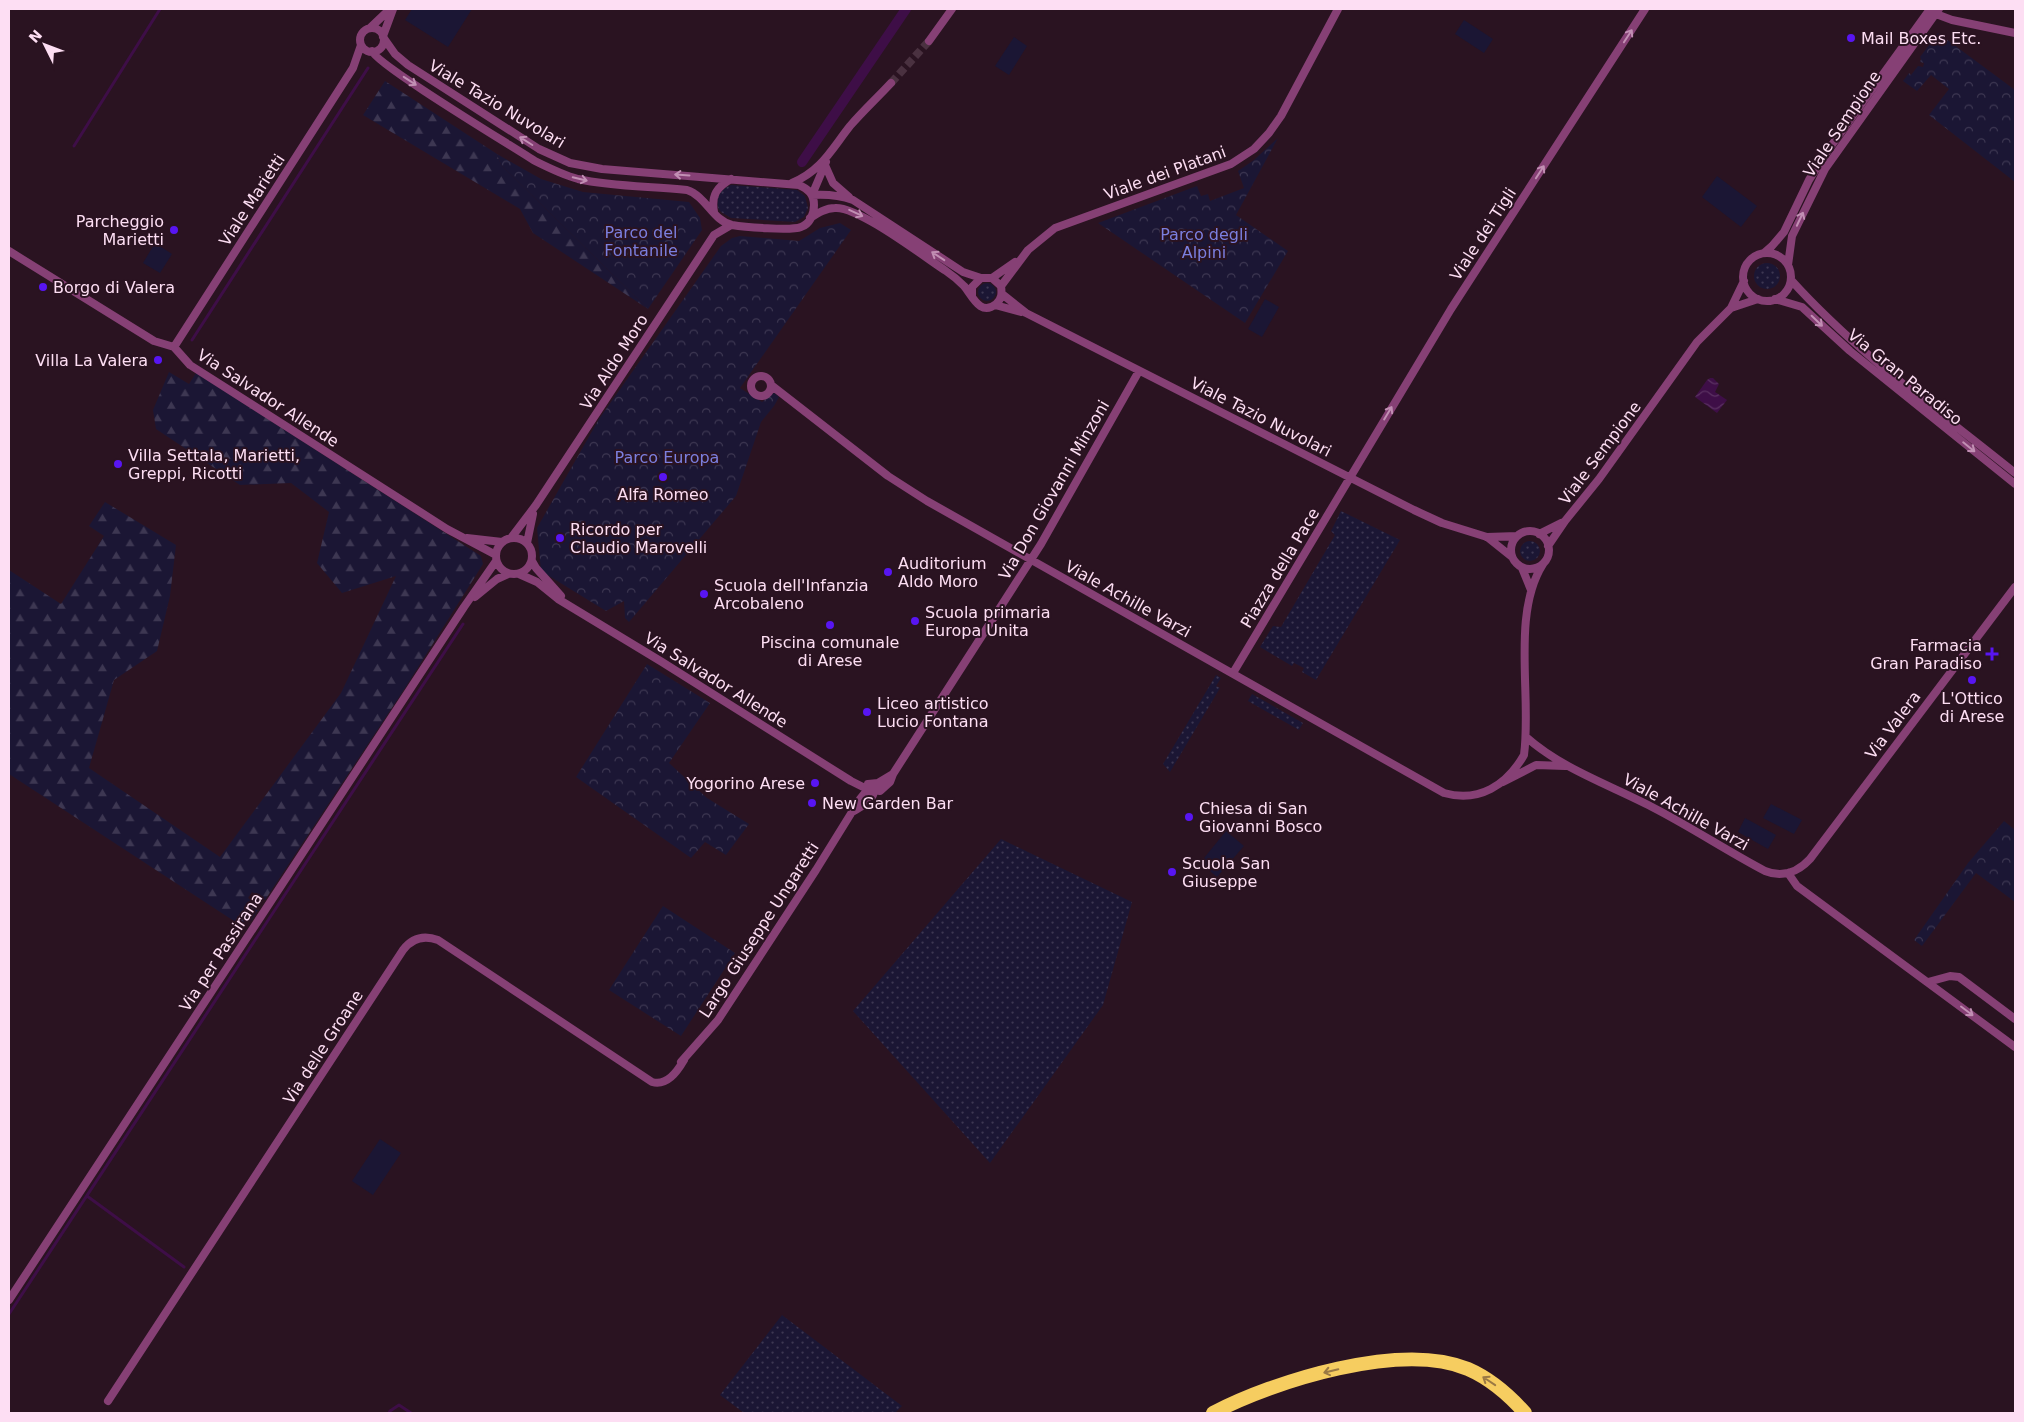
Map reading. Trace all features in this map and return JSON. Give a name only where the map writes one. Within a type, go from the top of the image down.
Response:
[{"type":"highway","points":[[1213,1413],[1257,1393],[1300,1379],[1360,1365],[1415,1360],[1450,1364],[1475,1373],[1513,1399],[1525,1413]]},
{"type":"street","points":[[391,9],[381,47],[371,51],[361,45],[361,34],[391,9]]},
{"type":"street","points":[[929,41],[952,9]]},
{"type":"street","name":"Viale dei Platani","points":[[1001,290],[1021,258],[1035,243],[1055,228],[1221,168],[1247,155],[1262,142],[1280,116],[1338,9]]},
{"type":"street","name":"Viale dei Tigli","points":[[1349,477],[1451,309],[1645,9]]},
{"type":"street","points":[[1935,10],[1952,20],[2015,33]]},
{"type":"street","name":"Viale Sempione","points":[[1764,253],[1784,232],[1809,180],[1826,153],[1935,10]]},
{"type":"street","name":"Viale Sempione","points":[[1788,265],[1792,236],[1825,169],[1935,10]]},
{"type":"street","points":[[370,28],[378,30],[383,36]]},
{"type":"street","name":"Viale Tazio Nuvolari","points":[[383,36],[395,54],[408,66],[528,142],[570,163],[602,169],[792,183],[806,188],[812,195]]},
{"type":"street","name":"Viale Marietti","points":[[174,347],[353,68],[361,45]]},
{"type":"street","name":"Viale Tazio Nuvolari","points":[[371,51],[378,60],[535,161],[577,178],[595,182],[687,190],[698,195],[716,214],[731,225]]},
{"type":"street","name":"Viale Marietti","points":[[353,68],[371,51]]},
{"type":"street","points":[[792,183],[812,173],[830,154],[851,125],[891,83]]},
{"type":"street","points":[[731,225],[798,228],[806,224],[810,218],[814,203],[812,195],[830,154]]},
{"type":"street","points":[[810,218],[836,207],[855,212],[946,270],[958,280],[977,304],[986,308],[995,305],[1001,290],[992,278],[982,278],[963,272],[853,200],[833,183],[825,165]]},
{"type":"street","points":[[716,214],[713,200],[716,190],[731,179]]},
{"type":"street","points":[[812,195],[836,195],[853,200]]},
{"type":"street","name":"Via Aldo Moro","points":[[714,235],[716,214]]},
{"type":"street","name":"Via Aldo Moro","points":[[511,538],[536,505],[714,235],[731,225]]},
{"type":"street","name":"Via Salvador Allende","points":[[9,251],[154,342],[174,347],[182,354],[186,362],[447,529],[496,558]]},
{"type":"street","points":[[1764,253],[1778,256],[1788,265],[1790,280],[1786,291],[1776,299],[1758,299],[1747,289],[1744,281],[1745,269],[1752,258],[1764,253]]},
{"type":"street","name":"Viale dei Platani","points":[[992,278],[1021,258]]},
{"type":"street","points":[[972,296],[972,287],[982,278]]},
{"type":"street","name":"Via Gran Paradiso","points":[[1790,280],[1855,345],[2015,473]]},
{"type":"street","name":"Viale Sempione","points":[[1548,546],[1565,521],[1599,479],[1697,342],[1731,308],[1744,281]]},
{"type":"street","name":"Viale Tazio Nuvolari","points":[[1001,290],[1026,313]]},
{"type":"street","name":"Viale Sempione","points":[[1731,308],[1758,299]]},
{"type":"street","name":"Via Gran Paradiso","points":[[1776,299],[1802,307],[1850,351],[2015,484]]},
{"type":"street","name":"Viale Tazio Nuvolari","points":[[995,305],[1026,313],[1442,523],[1486,537],[1517,536]]},
{"type":"street","name":"Via Don Giovanni Minzoni","points":[[871,788],[893,774],[1031,560],[1139,371]]},
{"type":"street","name":"Viale Achille Varzi","points":[[771,385],[899,483],[1031,560],[1444,793],[1458,797],[1469,797],[1489,790],[1536,765],[1555,765],[1572,768]]},
{"type":"street","name":"Piazza della Pace","points":[[1233,674],[1349,477]]},
{"type":"street","name":"Via Aldo Moro","points":[[527,542],[536,505]]},
{"type":"street","name":"Viale Sempione","points":[[1539,534],[1565,521]]},
{"type":"street","points":[[1531,590],[1522,568],[1512,557],[1511,546],[1517,536],[1528,531],[1539,534],[1548,546],[1548,556],[1531,590],[1526,634],[1526,737],[1524,755],[1536,765]]},
{"type":"street","name":"Viale Tazio Nuvolari","points":[[1486,537],[1512,557]]},
{"type":"street","name":"Via Salvador Allende","points":[[463,538],[502,542]]},
{"type":"street","points":[[511,538],[527,542],[532,551],[532,560],[527,569],[519,574],[508,574],[501,569],[496,558],[502,542],[511,538]]},
{"type":"street","name":"Via per Passirana","points":[[9,1300],[496,558]]},
{"type":"street","name":"Via Salvador Allende","points":[[532,560],[536,568],[573,608]]},
{"type":"street","points":[[1522,568],[1533,569],[1543,564]]},
{"type":"street","name":"Via per Passirana","points":[[455,620],[481,591],[497,579],[508,574]]},
{"type":"street","name":"Via Salvador Allende","points":[[519,574],[533,580],[558,599],[843,775],[871,788]]},
{"type":"street","name":"Via Valera","points":[[1788,873],[1800,868],[1810,859],[2015,587]]},
{"type":"street","name":"Viale Achille Varzi","points":[[1526,737],[1535,745],[1572,768],[1652,807],[1765,871],[1780,874],[1788,873]]},
{"type":"street","name":"Viale Achille Varzi","points":[[1489,790],[1517,765],[1524,755]]},
{"type":"street","name":"Largo Giuseppe Ungaretti","points":[[662,1080],[673,1074],[718,1020],[852,812],[871,788]]},
{"type":"street","points":[[1788,873],[1797,886],[2015,1047]]},
{"type":"street","name":"Via delle Groane","points":[[108,1401],[403,950],[412,941],[426,937],[438,940],[652,1082],[662,1080]]},
{"type":"street","points":[[1928,982],[1955,976],[1959,977],[2015,1019]]},
{"type":"street","points":[[1944,994],[1946,982],[1955,976]]},
{"type":"green space","points":[[412,9],[472,9],[448,47],[405,20]]},
{"type":"green space","points":[[1464,20],[1493,39],[1484,53],[1455,34]]},
{"type":"green space","points":[[1938,33],[2015,90],[2015,182],[1929,115],[1949,89],[1931,75],[1917,91],[1903,81],[1918,66],[1923,67],[1924,63],[1920,62],[1920,57]]},
{"type":"green space","points":[[1014,37],[1027,46],[1009,75],[995,66]]},
{"type":"green space","points":[[385,81],[497,154],[501,165],[648,309],[533,233],[520,209],[363,115]]},
{"type":"green space","name":"Parco degli Alpini","points":[[1278,138],[1236,215],[1288,251],[1245,323],[1098,223],[1197,186],[1201,196],[1208,194],[1210,201],[1244,188],[1238,171],[1254,160]]},
{"type":"green space","name":"Parco del Fontanile","points":[[497,154],[541,179],[583,192],[689,202],[700,218],[702,230],[648,309],[501,165]]},
{"type":"green space","points":[[1717,176],[1757,206],[1741,227],[1702,197]]},
{"type":"green space","points":[[731,185],[797,190],[805,196],[808,208],[804,217],[795,222],[731,218],[718,208],[718,200],[724,189]]},
{"type":"green space","name":"Parco Europa","points":[[840,223],[851,230],[740,388],[762,402],[774,393],[779,397],[761,422],[736,496],[629,622],[625,618],[624,601],[606,611],[541,571],[537,528],[599,419],[721,246],[732,238],[740,236],[799,241],[820,228]]},
{"type":"green space","points":[[155,243],[172,254],[160,273],[143,263]]},
{"type":"green space","points":[[1767,263],[1776,267],[1780,276],[1776,285],[1767,289],[1758,285],[1754,276],[1758,267]]},
{"type":"green space","points":[[983,283],[991,283],[996,288],[994,299],[983,301],[978,296],[978,288]]},
{"type":"green space","points":[[1265,299],[1279,307],[1262,337],[1248,329]]},
{"type":"green space","points":[[169,372],[189,384],[196,373],[481,556],[483,564],[405,688],[265,900],[252,892],[248,898],[251,900],[249,904],[258,910],[251,921],[237,923],[9,774],[9,570],[61,604],[104,536],[89,526],[105,502],[176,545],[170,596],[157,651],[114,680],[89,768],[220,857],[341,693],[396,576],[342,593],[317,563],[329,512],[291,483],[240,485],[156,429],[153,410]]},
{"type":"green space","points":[[1341,511],[1400,540],[1316,680],[1302,672],[1304,668],[1294,663],[1292,666],[1260,647],[1273,626],[1281,627],[1335,535],[1331,531]]},
{"type":"green space","points":[[1526,541],[1534,541],[1540,547],[1540,555],[1534,561],[1526,561],[1520,555],[1520,547]]},
{"type":"green space","points":[[647,664],[710,703],[669,763],[707,798],[749,824],[726,855],[705,842],[691,858],[576,777]]},
{"type":"green space","points":[[1216,675],[1221,678],[1216,686],[1220,688],[1170,772],[1163,764]]},
{"type":"green space","points":[[1252,694],[1303,723],[1299,730],[1248,701]]},
{"type":"green space","points":[[1771,804],[1802,820],[1794,834],[1763,818]]},
{"type":"green space","points":[[1745,818],[1776,835],[1768,849],[1738,832]]},
{"type":"green space","points":[[2004,821],[2015,830],[2015,902],[1976,873],[1922,946],[1914,940],[1968,863]]},
{"type":"green space","points":[[1226,831],[1244,846],[1217,877],[1200,863]]},
{"type":"green space","points":[[1001,839],[1132,902],[1103,1005],[990,1163],[853,1011]]},
{"type":"green space","points":[[663,906],[735,953],[681,1036],[609,990]]},
{"type":"green space","points":[[380,1139],[401,1153],[373,1195],[352,1181]]},
{"type":"green space","points":[[782,1315],[902,1406],[895,1413],[744,1413],[720,1395]]},
{"type":"water","points":[[1710,378],[1713,378],[1719,384],[1715,392],[1727,400],[1717,413],[1695,397]]},
{"type":"waterway","points":[[74,146],[160,9]]},
{"type":"waterway","points":[[802,162],[906,9]]},
{"type":"waterway","points":[[192,340],[368,68]]},
{"type":"waterway","points":[[9,1314],[463,624]]},
{"type":"waterway","points":[[87,1196],[184,1267]]},
{"type":"waterway","points":[[389,1413],[399,1405],[411,1413]]},
{"type":"tunnel","points":[[891,83],[929,41]]},
{"type":"place","name":"Mail Boxes Etc.","points":[[1851,38]]},
{"type":"place","name":"Parcheggio Marietti","points":[[174,230]]},
{"type":"place","name":"Borgo di Valera","points":[[43,287]]},
{"type":"place","name":"Villa La Valera","points":[[158,360]]},
{"type":"place","name":"Villa Settala, Marietti, Greppi, Ricotti","points":[[118,464]]},
{"type":"place","name":"Alfa Romeo","points":[[663,477]]},
{"type":"place","name":"Ricordo per Claudio Marovelli","points":[[560,538]]},
{"type":"place","name":"Auditorium Aldo Moro","points":[[888,572]]},
{"type":"place","name":"Scuola dell'Infanzia Arcobaleno","points":[[704,594]]},
{"type":"place","name":"Scuola primaria Europa Unita","points":[[915,621]]},
{"type":"place","name":"Piscina comunale di Arese","points":[[830,625]]},
{"type":"place","name":"Farmacia Gran Paradiso","points":[[1992,654]]},
{"type":"place","name":"L'Ottico di Arese","points":[[1972,680]]},
{"type":"place","name":"Liceo artistico Lucio Fontana","points":[[867,712]]},
{"type":"place","name":"Yogorino Arese","points":[[815,783]]},
{"type":"place","name":"New Garden Bar","points":[[812,803]]},
{"type":"place","name":"Chiesa di San Giovanni Bosco","points":[[1189,817]]},
{"type":"place","name":"Scuola San Giuseppe","points":[[1172,872]]}]
